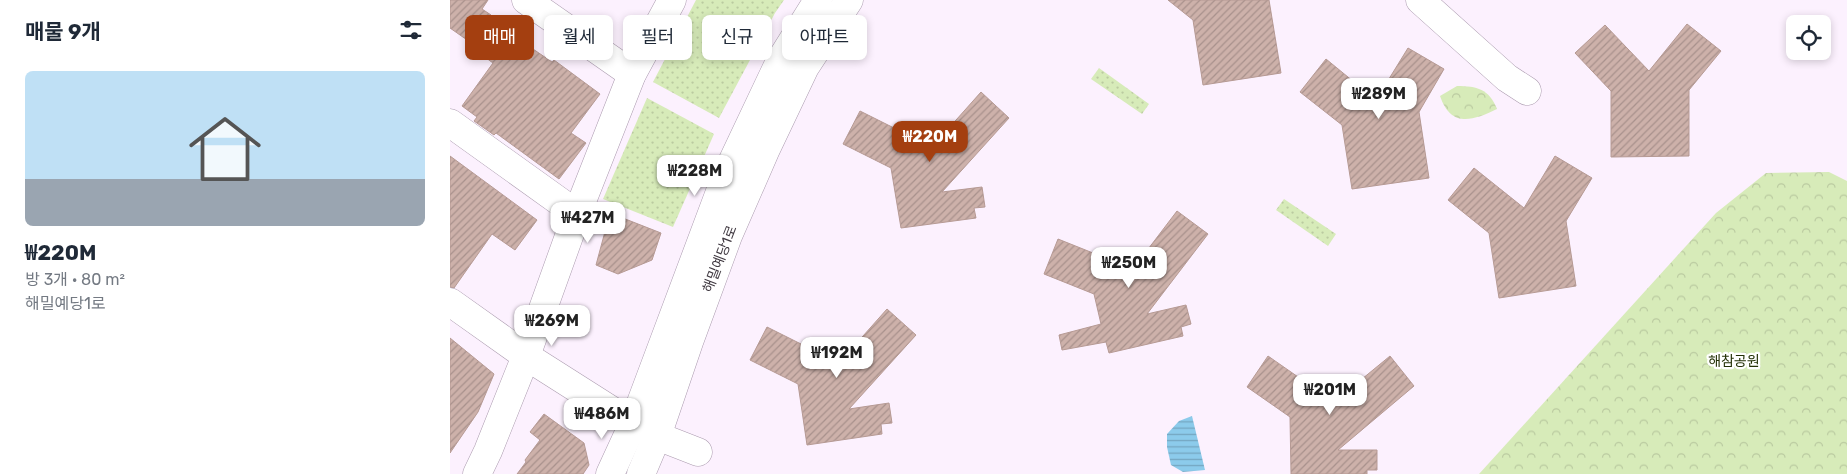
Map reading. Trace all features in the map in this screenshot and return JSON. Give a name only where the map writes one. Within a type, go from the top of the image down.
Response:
[{"type":"street","points":[[526,0],[632,74]]},
{"type":"street","points":[[477,474],[526,356],[577,214],[632,74],[672,0]]},
{"type":"street","name":"해밀예당1로","points":[[610,474],[633,424],[727,173],[780,61],[818,0]]},
{"type":"street","name":"해밀예당1로","points":[[641,474],[657,436],[728,236],[766,149],[805,67],[849,0]]},
{"type":"street","points":[[1420,0],[1508,78],[1527,91]]},
{"type":"street","points":[[450,123],[577,214]]},
{"type":"street","points":[[450,302],[526,356],[633,424],[657,436],[698,452]]},
{"type":"green space","points":[[696,0],[784,0],[772,19],[772,15],[702,15],[702,60],[750,60],[719,118],[653,82],[665,60],[692,60],[692,15],[688,15]]},
{"type":"green space","points":[[1099,68],[1149,104],[1142,114],[1091,79]]},
{"type":"green space","points":[[1457,86],[1482,90],[1494,102],[1497,109],[1471,119],[1456,117],[1450,113],[1440,96]]},
{"type":"green space","points":[[647,98],[714,134],[673,227],[603,199]]},
{"type":"green space","name":"해참공원","points":[[1829,172],[1847,181],[1847,474],[1479,474],[1716,213],[1766,173]]},
{"type":"green space","points":[[1284,199],[1336,234],[1328,246],[1276,210]]},
{"type":"water","points":[[1192,416],[1205,470],[1183,472],[1171,465],[1167,447],[1167,434],[1179,421]]},
{"type":"building","points":[[450,0],[488,0],[482,9],[491,15],[465,15],[465,38],[450,28]]},
{"type":"building","points":[[1168,0],[1269,0],[1281,73],[1203,85],[1193,20]]},
{"type":"building","points":[[1687,24],[1721,51],[1689,90],[1689,156],[1611,157],[1611,91],[1575,53],[1605,25],[1649,71]]},
{"type":"building","points":[[1408,48],[1444,69],[1419,112],[1429,178],[1352,189],[1342,125],[1300,92],[1326,59],[1376,100]]},
{"type":"building","points":[[534,50],[544,57],[544,60],[552,62],[554,60],[600,94],[571,133],[586,143],[559,179],[496,133],[494,135],[474,121],[477,117],[462,106],[493,63],[489,60],[534,60]]},
{"type":"building","points":[[981,92],[1009,118],[942,192],[982,187],[985,207],[974,208],[976,218],[901,228],[891,168],[843,144],[860,111],[932,147]]},
{"type":"building","points":[[450,156],[537,220],[515,250],[492,234],[454,288],[450,287]]},
{"type":"building","points":[[1555,156],[1592,178],[1566,221],[1576,286],[1499,298],[1489,233],[1448,200],[1474,168],[1524,208]]},
{"type":"building","points":[[1177,211],[1208,234],[1147,314],[1186,305],[1191,324],[1181,327],[1183,336],[1109,353],[1106,342],[1062,350],[1059,335],[1101,324],[1094,294],[1044,274],[1058,239],[1133,269]]},
{"type":"building","points":[[610,213],[661,233],[652,260],[618,274],[596,265]]},
{"type":"building","points":[[887,309],[916,335],[849,409],[889,403],[892,423],[881,424],[882,434],[807,445],[798,384],[750,360],[767,327],[839,363]]},
{"type":"building","points":[[450,338],[494,374],[478,412],[450,453]]},
{"type":"building","points":[[1268,356],[1334,402],[1390,356],[1414,386],[1338,450],[1377,450],[1377,470],[1367,470],[1367,474],[1291,474],[1290,417],[1247,387]]},
{"type":"building","points":[[544,414],[584,443],[589,465],[583,474],[517,474],[540,440],[530,432]]}]
